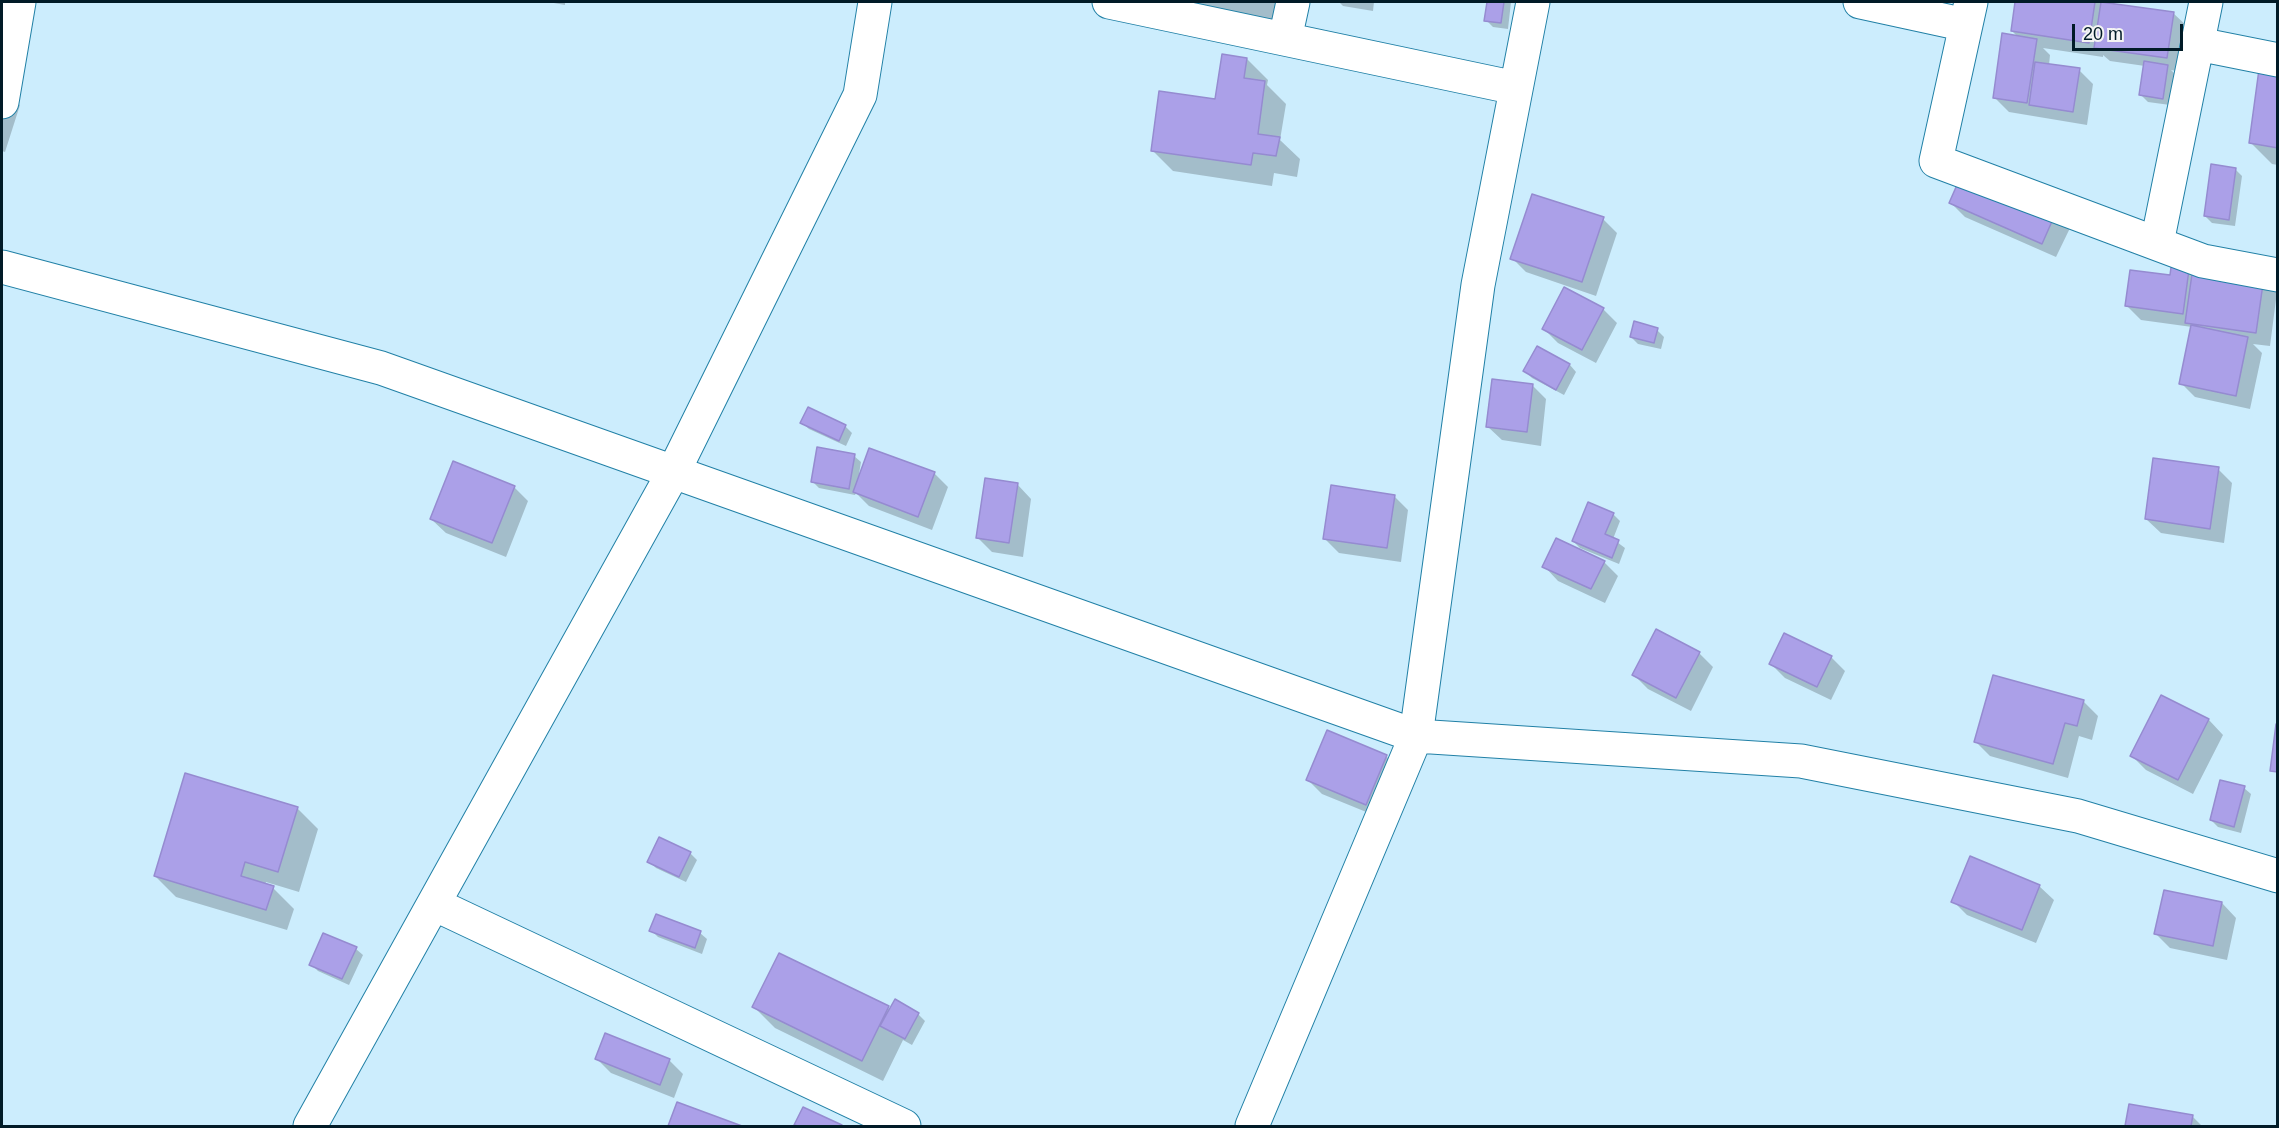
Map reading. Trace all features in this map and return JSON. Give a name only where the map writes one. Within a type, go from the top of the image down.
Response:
[{"type":"street","points":[[2,102],[19,2]]},
{"type":"street","points":[[310,1126],[673,473],[860,95],[874,2]]},
{"type":"street","points":[[1108,2],[1516,88]]},
{"type":"street","points":[[1285,39],[1293,2]]},
{"type":"street","points":[[1252,1126],[1416,736],[1478,285],[1533,2]]},
{"type":"street","points":[[1860,2],[1969,13],[1936,161],[2203,261],[2277,274]]},
{"type":"street","points":[[2157,243],[2206,2]]},
{"type":"street","points":[[2198,44],[2277,60]]},
{"type":"street","points":[[2,267],[381,368],[1416,736],[1801,761],[2078,816],[2277,876]]},
{"type":"street","points":[[434,904],[904,1126]]},
{"type":"building","points":[[1487,2],[1504,2],[1501,23],[1484,21]]},
{"type":"building","points":[[2015,2],[2095,2],[2089,43],[2011,31]]},
{"type":"building","points":[[2101,2],[2174,12],[2167,58],[2094,48]]},
{"type":"building","points":[[2002,33],[2037,39],[2027,103],[1993,98]]},
{"type":"building","points":[[1222,54],[1247,58],[1244,78],[1265,81],[1258,134],[1280,137],[1276,156],[1253,153],[1251,165],[1151,151],[1159,91],[1215,99]]},
{"type":"building","points":[[2144,61],[2168,65],[2163,99],[2139,95]]},
{"type":"building","points":[[2035,62],[2080,68],[2073,112],[2029,105]]},
{"type":"building","points":[[2260,62],[2278,65],[2278,148],[2249,143]]},
{"type":"building","points":[[2211,164],[2236,168],[2229,220],[2204,216]]},
{"type":"building","points":[[1964,169],[2057,210],[2042,244],[1949,203]]},
{"type":"building","points":[[1532,194],[1604,217],[1582,282],[1510,259]]},
{"type":"building","points":[[2173,252],[2191,255],[2183,314],[2125,306],[2130,270],[2170,275]]},
{"type":"building","points":[[2194,260],[2265,270],[2256,333],[2185,323]]},
{"type":"building","points":[[1564,287],[1604,308],[1582,350],[1542,329]]},
{"type":"building","points":[[1634,321],[1658,328],[1654,343],[1630,337]]},
{"type":"building","points":[[2191,325],[2248,337],[2236,396],[2179,384]]},
{"type":"building","points":[[1537,346],[1570,364],[1556,390],[1523,371]]},
{"type":"building","points":[[1492,379],[1533,384],[1527,432],[1486,427]]},
{"type":"building","points":[[808,407],[846,425],[839,441],[800,423]]},
{"type":"building","points":[[817,447],[855,454],[849,489],[811,482]]},
{"type":"building","points":[[869,448],[935,472],[918,517],[853,492]]},
{"type":"building","points":[[2153,458],[2219,467],[2210,529],[2145,519]]},
{"type":"building","points":[[453,461],[515,486],[492,543],[430,519]]},
{"type":"building","points":[[985,478],[1018,483],[1009,543],[976,538]]},
{"type":"building","points":[[1331,485],[1395,495],[1387,548],[1323,539]]},
{"type":"building","points":[[1588,502],[1614,513],[1605,534],[1619,540],[1612,558],[1572,541]]},
{"type":"building","points":[[1556,538],[1605,561],[1591,589],[1542,567]]},
{"type":"building","points":[[1656,629],[1700,652],[1676,698],[1632,675]]},
{"type":"building","points":[[1784,633],[1832,656],[1817,687],[1769,664]]},
{"type":"building","points":[[1993,675],[2084,700],[2077,726],[2065,723],[2053,764],[1974,742]]},
{"type":"building","points":[[2161,695],[2209,719],[2178,780],[2130,756]]},
{"type":"building","points":[[2276,724],[2278,724],[2278,772],[2270,771]]},
{"type":"building","points":[[1327,730],[1387,755],[1366,805],[1306,780]]},
{"type":"building","points":[[185,773],[298,807],[278,872],[245,862],[241,876],[274,886],[266,910],[154,876]]},
{"type":"building","points":[[2220,780],[2245,786],[2234,827],[2210,820]]},
{"type":"building","points":[[659,837],[691,852],[679,877],[647,862]]},
{"type":"building","points":[[1970,856],[2040,885],[2022,930],[1951,902]]},
{"type":"building","points":[[2164,890],[2222,902],[2213,946],[2154,934]]},
{"type":"building","points":[[656,914],[701,931],[695,948],[649,931]]},
{"type":"building","points":[[323,933],[357,947],[342,979],[309,965]]},
{"type":"building","points":[[779,953],[889,1006],[862,1061],[752,1007]]},
{"type":"building","points":[[895,999],[919,1013],[905,1039],[880,1026]]},
{"type":"building","points":[[605,1033],[670,1059],[660,1085],[595,1059]]},
{"type":"building","points":[[677,1102],[742,1126],[668,1126]]},
{"type":"building","points":[[2129,1104],[2193,1115],[2191,1126],[2125,1126]]},
{"type":"building","points":[[803,1107],[842,1125],[794,1125]]}]
